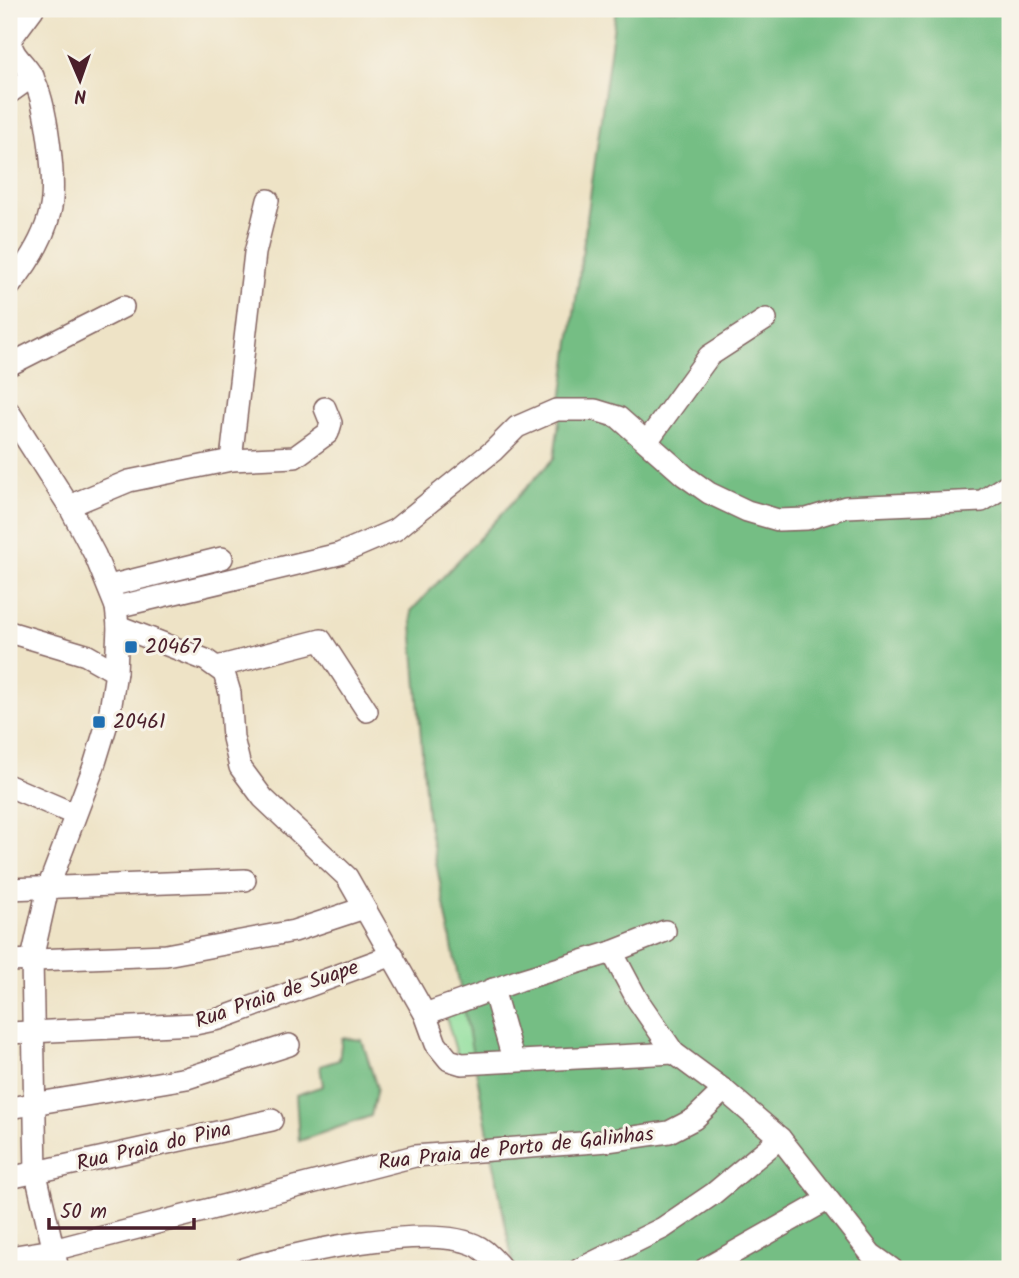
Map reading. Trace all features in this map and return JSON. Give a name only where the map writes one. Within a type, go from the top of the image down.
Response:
[{"type":"street","points":[[9,287],[35,250],[51,211],[51,156],[33,76],[15,56],[10,40],[32,10]]},
{"type":"street","points":[[9,93],[33,76]]},
{"type":"street","points":[[231,460],[255,253],[268,200]]},
{"type":"street","points":[[9,365],[123,307]]},
{"type":"street","points":[[648,440],[709,356],[766,319]]},
{"type":"street","points":[[69,506],[129,481],[231,460],[295,457],[328,433],[331,423],[325,408]]},
{"type":"street","points":[[117,617],[339,554],[395,530],[517,427],[556,410],[595,410],[618,417],[648,440],[685,476],[709,493],[747,512],[778,520],[807,519],[846,507],[982,501],[1010,483]]},
{"type":"street","points":[[9,412],[17,443],[69,506],[108,586],[117,617],[116,672],[109,717],[93,769],[48,888],[32,959],[36,1174],[56,1260]]},
{"type":"street","points":[[108,586],[222,558]]},
{"type":"street","points":[[117,617],[224,673],[229,686],[233,738],[240,767],[263,798],[347,877],[425,1013],[436,1044],[449,1060],[462,1064],[513,1059],[674,1053]]},
{"type":"street","points":[[9,632],[86,654],[116,672]]},
{"type":"street","points":[[217,667],[321,640],[367,711]]},
{"type":"street","points":[[9,786],[74,814]]},
{"type":"street","points":[[9,889],[245,880]]},
{"type":"street","points":[[9,961],[105,959],[190,952],[294,931],[364,908]]},
{"type":"street","points":[[425,1013],[612,952],[665,931]]},
{"type":"street","points":[[612,952],[637,999],[674,1053],[724,1090],[780,1138],[871,1254],[892,1269]]},
{"type":"street","name":"Rua Praia de Suape","points":[[9,1033],[195,1024],[219,1019],[393,955]]},
{"type":"street","points":[[493,989],[513,1059]]},
{"type":"street","points":[[9,1108],[187,1078],[289,1045]]},
{"type":"street","name":"Rua Praia de Porto de Galinhas","points":[[9,1257],[56,1260],[415,1156],[607,1141],[669,1132],[694,1119],[724,1090]]},
{"type":"street","name":"Rua Praia do Pina","points":[[9,1178],[272,1120]]},
{"type":"street","points":[[580,1269],[663,1228],[713,1194],[780,1138]]},
{"type":"street","points":[[705,1269],[827,1199]]},
{"type":"street","points":[[243,1269],[377,1240],[430,1239],[457,1240],[479,1247],[502,1269]]},
{"type":"green space","points":[[616,9],[1010,9],[1010,1269],[514,1269],[427,815],[411,611],[554,458]]},
{"type":"green space","points":[[488,1003],[505,1053],[458,1058],[445,1013]]},
{"type":"green space","points":[[342,1038],[362,1040],[377,1088],[371,1116],[299,1141],[296,1095],[323,1086],[320,1066],[339,1060]]},
{"type":"place","name":"20467","points":[[131,647]]},
{"type":"place","name":"20461","points":[[99,722]]}]
